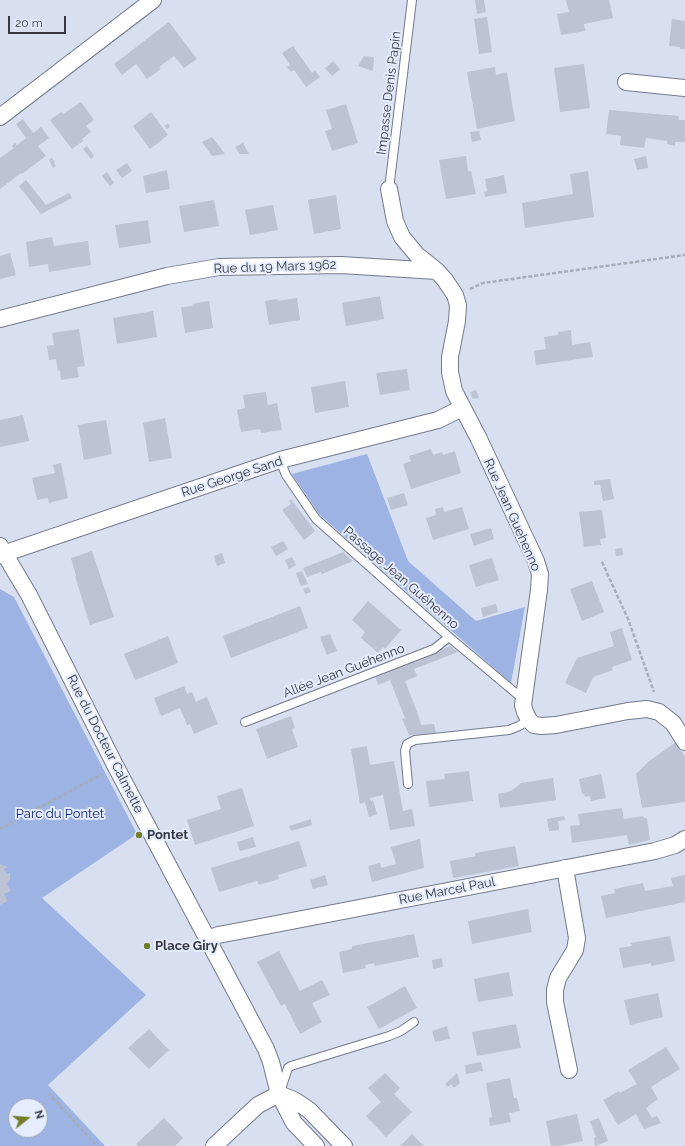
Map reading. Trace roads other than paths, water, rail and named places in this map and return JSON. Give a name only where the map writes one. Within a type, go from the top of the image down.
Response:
[{"type":"street","points":[[0,117],[153,0]]},
{"type":"street","points":[[626,82],[685,88]]},
{"type":"street","name":"Rue Jean Guehenno","points":[[389,189],[395,221],[402,237],[417,255],[437,271],[455,295],[458,305],[457,321],[450,357],[450,372],[454,391],[479,439],[536,562],[540,574],[540,590],[524,700],[525,712],[529,720]]},
{"type":"street","name":"Rue du 19 Mars 1962","points":[[0,319],[167,276],[219,267],[341,265],[437,271]]},
{"type":"street","name":"Rue George Sand","points":[[2,552],[280,460],[438,420],[462,408]]},
{"type":"street","name":"Rue du Docteur Calmette","points":[[2,552],[29,595],[116,767],[208,939],[238,999],[266,1049],[279,1094],[294,1123],[316,1146]]},
{"type":"street","points":[[529,720],[534,725],[556,725],[628,711],[647,709],[660,712],[673,723],[685,742]]},
{"type":"street","name":"Rue Marcel Paul","points":[[208,939],[218,935],[655,851],[675,845],[685,839]]},
{"type":"street","points":[[565,868],[577,938],[575,950],[558,978],[555,990],[569,1070]]},
{"type":"street","points":[[214,1146],[258,1105],[279,1094],[294,1100],[309,1110],[344,1146]]},
{"type":"lane","name":"Impasse Denis Papin","points":[[389,189],[412,0]]},
{"type":"lane","name":"Passage Jean Guéhenno","points":[[280,460],[286,475],[316,519],[524,700]]},
{"type":"lane","name":"Allée Jean Guéhenno","points":[[245,722],[434,649],[449,636]]},
{"type":"lane","points":[[408,784],[405,751],[407,744],[415,740],[509,730],[529,720]]},
{"type":"lane","points":[[279,1094],[285,1074],[291,1066],[389,1036],[414,1022]]},
{"type":"place","name":"Pontet","points":[[139,835]]},
{"type":"place","name":"Place Giry","points":[[147,946]]},
{"type":"park label","name":"Parc du Pontet","points":[[60,814]]}]
